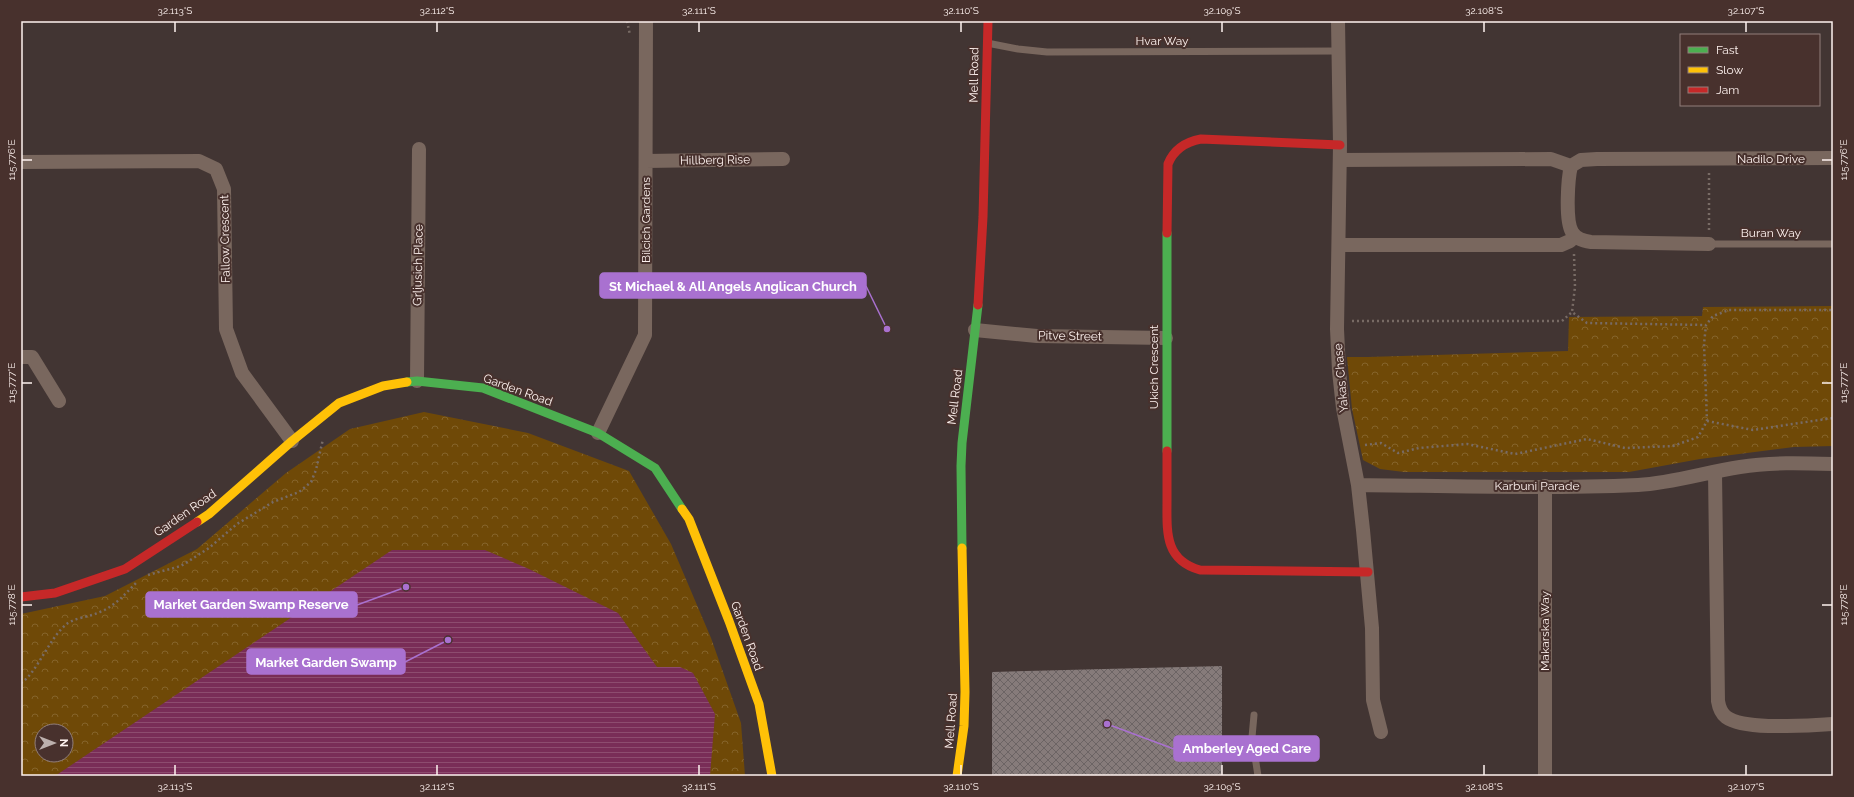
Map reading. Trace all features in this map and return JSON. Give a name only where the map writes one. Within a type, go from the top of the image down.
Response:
[{"type":"street","name":"Bilcich Gardens","points":[[598,433],[645,335],[646,21]]},
{"type":"street","name":"Mell Road","points":[[957,776],[964,726],[965,692],[962,446],[975,330],[982,248],[988,21]]},
{"type":"street","name":"Yakas Chase","points":[[1338,21],[1340,145],[1338,321],[1339,371],[1350,446],[1358,485],[1368,572],[1372,628],[1373,700],[1381,732]]},
{"type":"street","name":"Ukich Crescent","points":[[1340,145],[1201,139],[1191,140],[1171,155],[1168,164],[1166,338],[1167,532],[1169,544],[1174,556],[1191,568],[1200,570],[1368,572]]},
{"type":"street","name":"Grljusich Place","points":[[417,381],[419,149]]},
{"type":"street","name":"Nadilo Drive","points":[[1572,166],[1581,160],[1597,158],[1833,158]]},
{"type":"street","name":"Hillberg Rise","points":[[646,160],[783,159]]},
{"type":"street","points":[[1340,160],[1551,159],[1572,166],[1568,176],[1569,224],[1572,232],[1577,237],[1591,242],[1709,244]]},
{"type":"street","name":"Fallow Crescent","points":[[21,162],[199,161],[216,170],[224,189],[226,328],[242,373],[292,441]]},
{"type":"street","points":[[1340,245],[1561,244],[1577,237]]},
{"type":"street","name":"Pitve Street","points":[[975,330],[1037,336],[1166,338]]},
{"type":"street","points":[[21,357],[32,358],[58,401]]},
{"type":"street","name":"Garden Road","points":[[21,597],[55,593],[124,569],[209,514],[292,441],[339,403],[383,386],[417,381],[483,388],[598,433],[655,468],[689,519],[729,621],[759,704],[772,776]]},
{"type":"street","name":"Karbuni Parade","points":[[1358,485],[1545,486],[1640,484],[1739,467],[1769,464],[1833,464]]},
{"type":"street","points":[[1715,472],[1718,701],[1720,710],[1726,717],[1745,725],[1833,724]]},
{"type":"street","name":"Makarska Way","points":[[1544,776],[1545,486]]},
{"type":"lane","name":"Hvar Way","points":[[987,43],[1018,49],[1047,52],[1338,51]]},
{"type":"lane","name":"Buran Way","points":[[1709,244],[1833,244]]},
{"type":"lane","points":[[1254,715],[1252,737],[1258,776]]},
{"type":"path","points":[[1709,159],[1709,244]]},
{"type":"path","points":[[1338,321],[1562,321],[1572,312],[1575,287],[1574,247],[1577,237]]},
{"type":"path","points":[[1350,446],[1381,443],[1398,453],[1419,448],[1467,444],[1515,454],[1587,439],[1625,448],[1673,446],[1698,438],[1707,420],[1704,344],[1706,325],[1713,316],[1729,310],[1833,310]]},
{"type":"path","points":[[1572,312],[1587,323],[1706,325]]},
{"type":"path","points":[[1707,420],[1753,430],[1833,418]]},
{"type":"path","points":[[142,577],[180,566],[209,548],[237,524],[273,502],[299,492],[311,482],[316,470],[325,435]]},
{"type":"path","points":[[21,684],[28,679],[41,656],[68,624],[82,617],[100,612],[120,600],[137,583]]},
{"type":"green space","points":[[1833,306],[1833,446],[1794,447],[1700,459],[1629,472],[1404,472],[1380,469],[1363,460],[1352,409],[1347,357],[1568,351],[1569,317],[1702,316],[1703,307]]},
{"type":"green space","points":[[424,412],[528,433],[629,471],[671,544],[711,638],[741,723],[745,776],[21,776],[21,614],[105,596],[197,549],[286,473],[350,429]]},
{"type":"shaded area","points":[[392,550],[485,550],[529,569],[618,613],[657,667],[680,667],[693,673],[715,714],[710,776],[55,776]]},
{"type":"building","points":[[1222,666],[1222,776],[992,776],[992,672]]},
{"type":"traffic: fast","points":[[1167,233],[1167,451]]},
{"type":"traffic: fast","points":[[962,548],[962,443],[978,305]]},
{"type":"traffic: fast","points":[[407,382],[417,381],[483,388],[598,433],[655,468],[682,509]]},
{"type":"traffic: slow","points":[[197,522],[209,514],[292,441],[339,403],[383,386],[407,382]]},
{"type":"traffic: slow","points":[[682,509],[689,519],[729,621],[759,704],[772,776]]},
{"type":"traffic: slow","points":[[957,776],[964,726],[965,692],[962,548]]},
{"type":"traffic: jam","points":[[978,305],[983,217],[988,21]]},
{"type":"traffic: jam","points":[[1167,233],[1168,164],[1173,154],[1185,144],[1201,139],[1340,145]]},
{"type":"traffic: jam","points":[[1167,451],[1168,533],[1174,552],[1188,565],[1200,570],[1368,572]]},
{"type":"traffic: jam","points":[[21,597],[55,593],[125,569],[197,522]]},
{"type":"place","name":"St Michael & All Angels Anglican Church","points":[[887,329]]},
{"type":"place","name":"Market Garden Swamp Reserve","points":[[406,587]]},
{"type":"place","name":"Market Garden Swamp","points":[[448,640]]},
{"type":"place","name":"Amberley Aged Care","points":[[1107,724]]}]
